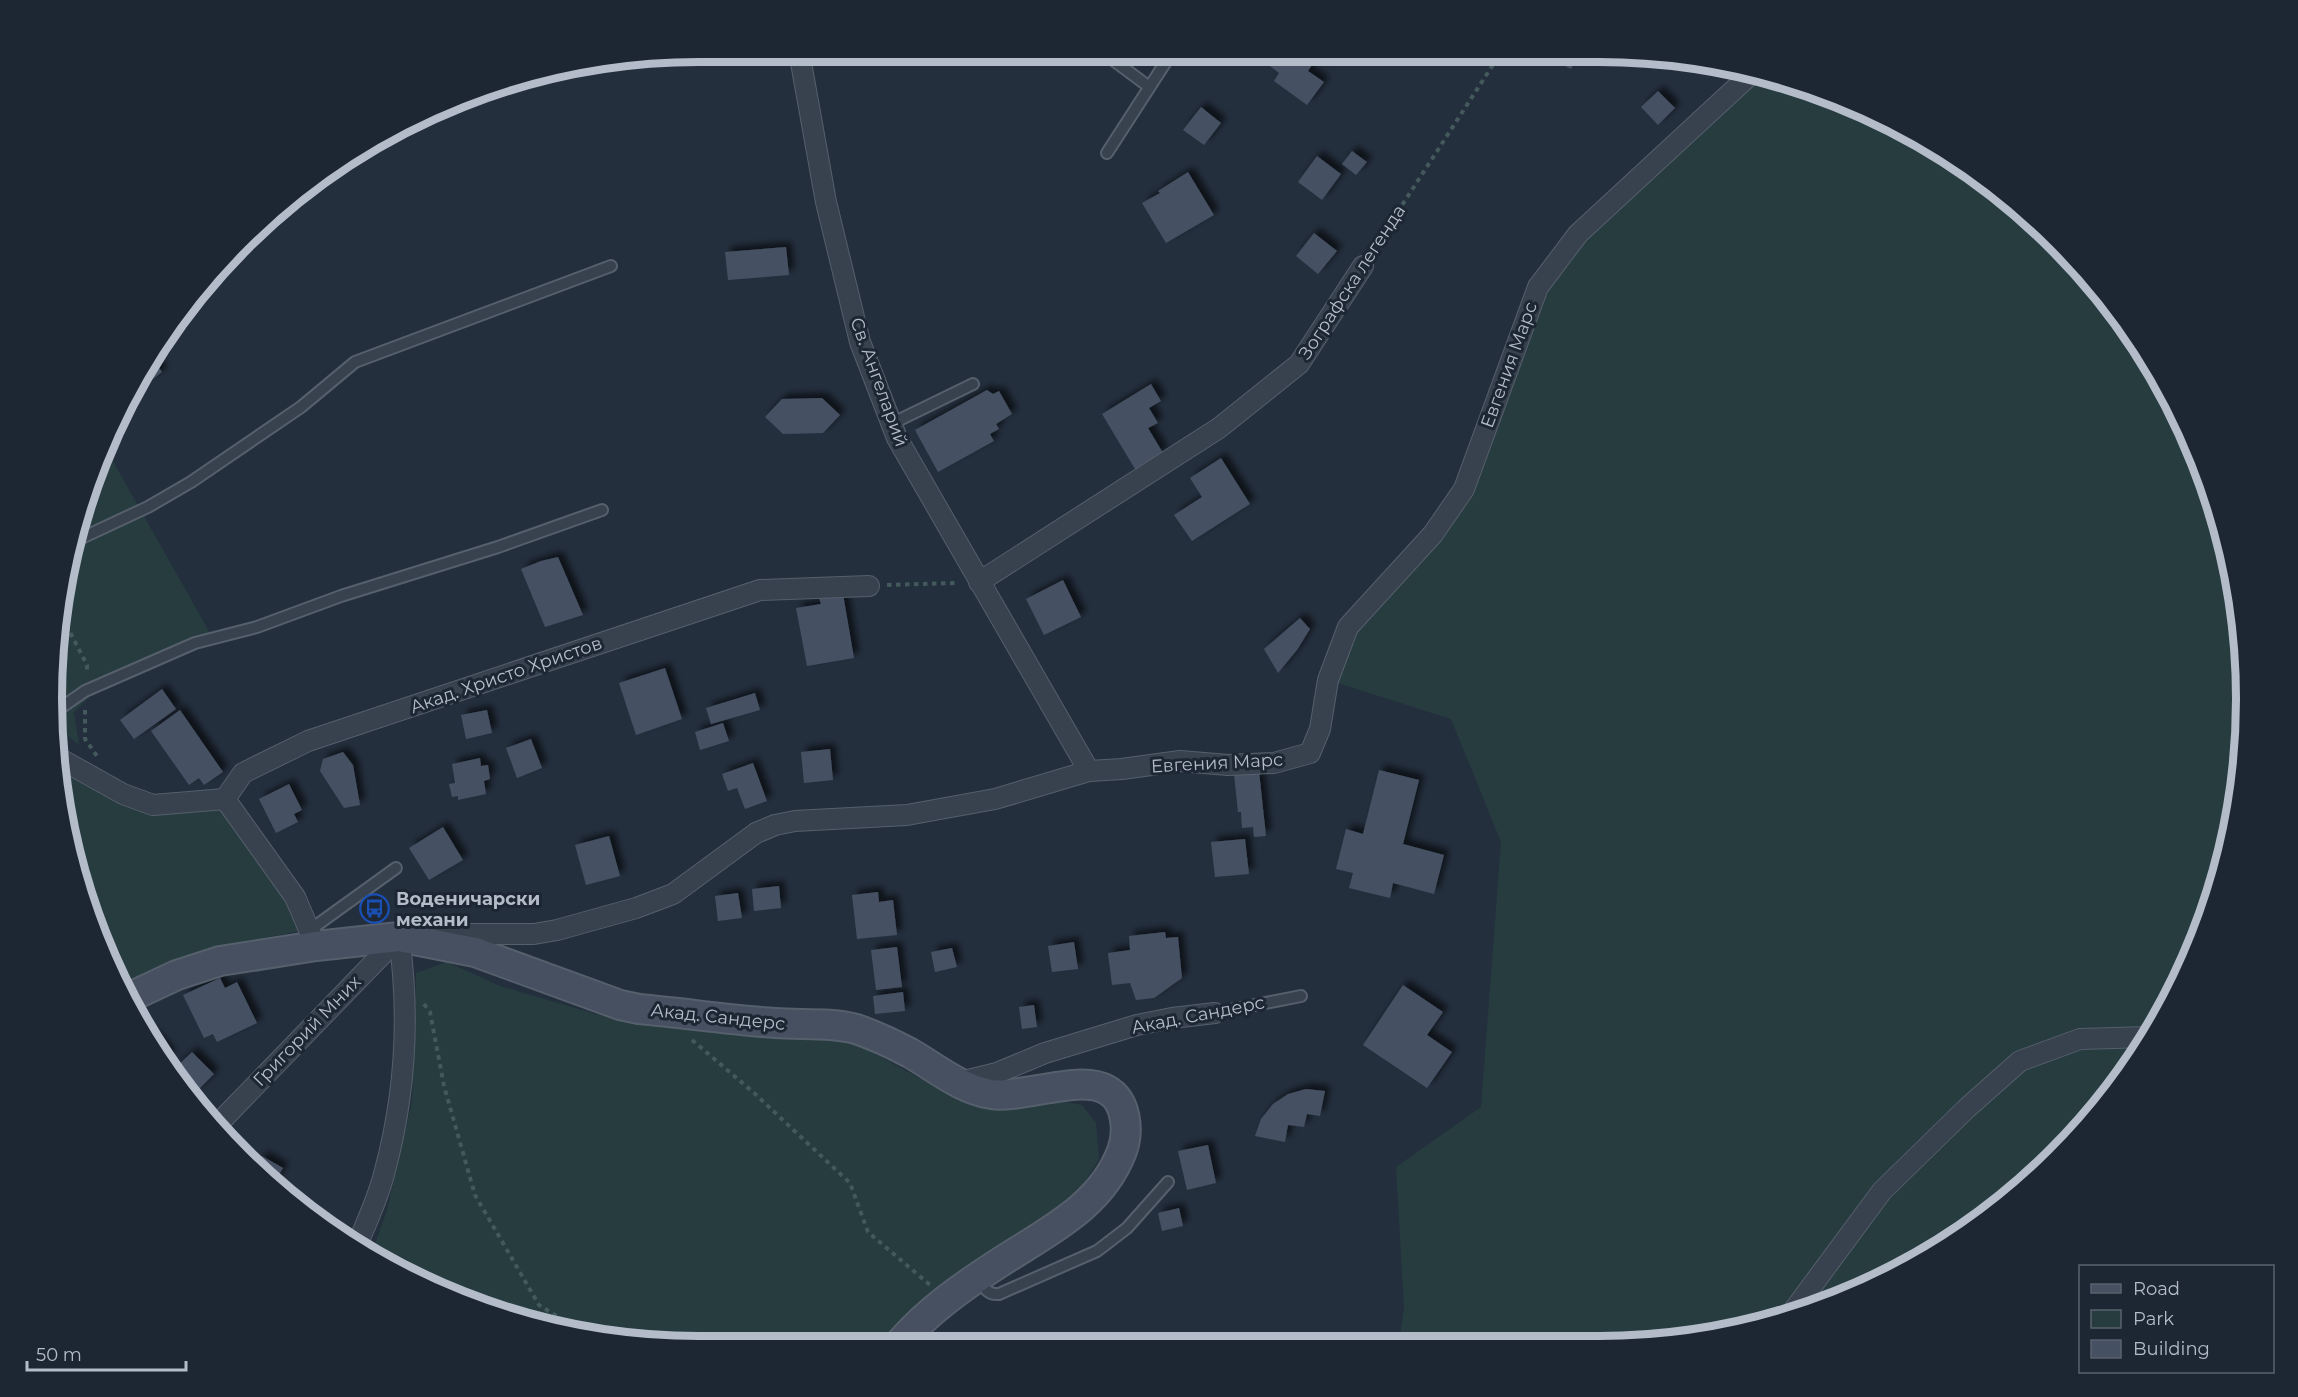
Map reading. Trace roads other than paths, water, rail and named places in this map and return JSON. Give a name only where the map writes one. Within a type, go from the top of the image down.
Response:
[{"type":"street","name":"Св. Ангеларий","points":[[801,62],[826,202],[860,342],[897,438],[1089,771]]},
{"type":"street","name":"Евгения Марс","points":[[399,937],[431,933],[534,934],[557,930],[636,908],[673,894],[756,833],[775,825],[795,821],[906,815],[994,799],[1089,771],[1122,769],[1173,761],[1228,765],[1274,763],[1310,753],[1320,729],[1328,680],[1348,627],[1433,534],[1464,489],[1538,287],[1578,234],[1745,79]]},
{"type":"street","name":"Зографска легенда","points":[[979,582],[1219,428],[1299,364],[1363,266]]},
{"type":"street","name":"Акад. Христо Христов","points":[[225,798],[243,773],[308,741],[760,590],[870,586]]},
{"type":"street","points":[[65,762],[123,794],[153,805],[225,798],[295,897],[313,938]]},
{"type":"street","points":[[360,1237],[384,1175],[401,1086],[406,998],[399,937]]},
{"type":"street","name":"Акад. Сандерс","points":[[135,995],[177,975],[220,961],[313,938],[399,937],[475,952],[620,1005],[658,1011],[855,1029],[901,1049],[960,1082],[997,1073],[1054,1049],[1137,1025],[1215,1013]]},
{"type":"street","name":"Григорий Мних","points":[[221,1120],[399,937]]},
{"type":"street","points":[[1799,1304],[1881,1191],[1967,1108],[2020,1061],[2080,1039],[2138,1037]]},
{"type":"street","points":[[907,1336],[946,1299],[1084,1207],[1102,1185],[1122,1150],[1124,1114],[1118,1098],[1106,1089],[1090,1086],[994,1095],[978,1091],[960,1082]]},
{"type":"lane","points":[[1115,62],[1148,86]]},
{"type":"lane","points":[[1107,153],[1165,62]]},
{"type":"lane","points":[[82,538],[148,507],[191,482],[301,407],[355,362],[611,266]]},
{"type":"lane","points":[[891,423],[973,384]]},
{"type":"lane","points":[[62,707],[85,691],[195,643],[257,627],[341,596],[498,547],[602,510]]},
{"type":"lane","points":[[313,938],[396,868]]},
{"type":"lane","name":"Акад. Сандерс","points":[[1215,1013],[1301,996]]},
{"type":"lane","points":[[978,1277],[988,1292],[993,1295],[999,1294],[1097,1251],[1127,1228],[1168,1182]]},
{"type":"place","name":"Воденичарски механи","points":[[375,909]]}]
